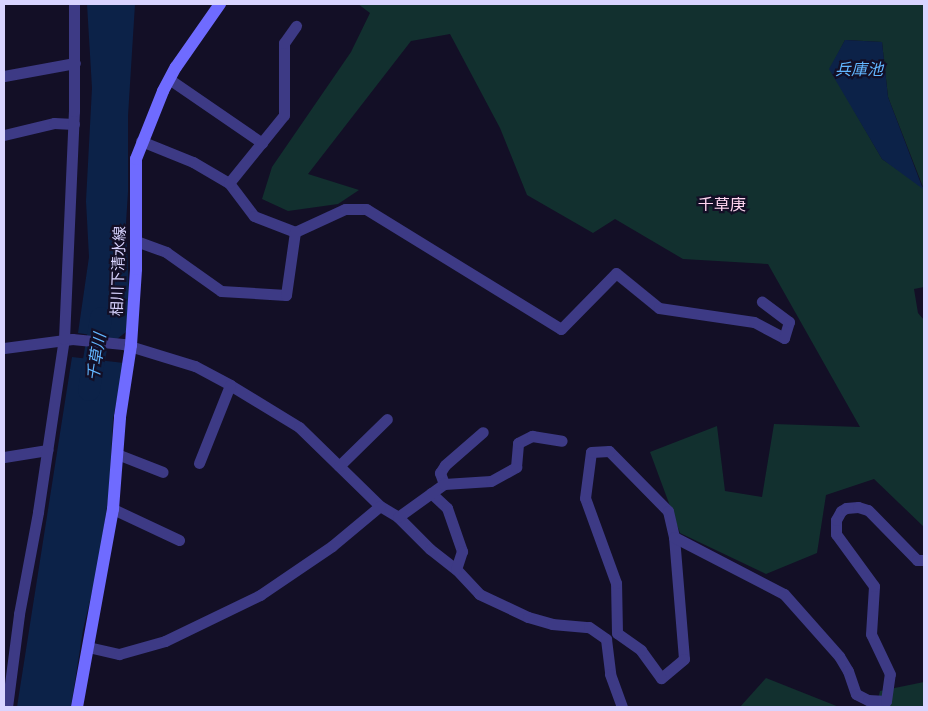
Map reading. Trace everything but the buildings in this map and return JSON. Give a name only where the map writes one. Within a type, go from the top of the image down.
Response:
[{"type":"main road","name":"相川下清水線","points":[[77,707],[113,509],[136,241],[136,158],[141,141],[169,79],[220,4]]},
{"type":"street","points":[[7,707],[19,614],[68,339],[74,124],[74,4]]},
{"type":"street","points":[[229,183],[284,116],[284,43],[296,26]]},
{"type":"street","points":[[4,76],[75,63]]},
{"type":"street","points":[[169,79],[262,143]]},
{"type":"street","points":[[4,136],[54,123],[74,124]]},
{"type":"street","points":[[141,141],[193,162],[229,183],[254,216],[295,232],[345,209],[366,209],[561,329],[616,273],[659,308],[754,322],[784,338],[789,322],[762,302]]},
{"type":"street","points":[[136,241],[166,252],[222,291],[286,295],[295,232]]},
{"type":"street","points":[[4,348],[68,339],[127,344],[195,366],[299,427],[380,506],[398,517],[430,549],[456,569],[479,594],[528,618],[552,624],[589,628],[606,639]]},
{"type":"street","points":[[199,463],[230,385]]},
{"type":"street","points":[[339,466],[388,419]]},
{"type":"street","points":[[444,484],[440,473],[445,465],[483,432]]},
{"type":"street","points":[[398,517],[444,484],[491,481],[516,467],[518,443],[532,436],[562,441]]},
{"type":"street","points":[[4,457],[47,450]]},
{"type":"street","points":[[609,451],[668,511],[674,537],[684,659],[661,678],[641,650],[617,633],[616,583],[585,498],[591,452],[609,451]]},
{"type":"street","points":[[117,454],[162,472]]},
{"type":"street","points":[[431,494],[447,508],[462,551],[456,569]]},
{"type":"street","points":[[88,647],[119,654],[165,641],[260,595],[291,576],[380,506]]},
{"type":"street","points":[[674,537],[784,594],[840,656],[848,671],[856,694],[868,700],[886,701],[890,674],[871,634],[874,586],[836,534],[836,520],[846,508],[858,507],[868,510],[917,560],[924,560]]},
{"type":"street","points":[[113,509],[179,540]]},
{"type":"street","points":[[606,639],[617,633]]},
{"type":"street","points":[[606,639],[610,674],[622,707]]},
{"type":"green space","points":[[358,4],[924,4],[924,287],[914,289],[918,313],[924,320],[924,527],[874,479],[826,495],[817,553],[766,574],[680,533],[650,452],[717,426],[725,491],[762,497],[774,424],[860,427],[768,264],[683,259],[615,219],[593,233],[527,195],[500,128],[450,34],[411,41],[308,174],[359,190],[338,204],[288,211],[262,199],[272,167],[351,52],[370,13]],"holes":[[[845,40],[882,42],[888,97],[923,187],[882,159],[830,69]]]},
{"type":"green space","points":[[766,678],[839,707],[740,707]]},
{"type":"green space","points":[[924,682],[924,707],[876,707],[880,691]]},
{"type":"water","points":[[87,4],[135,4],[128,116],[126,223],[129,294],[126,332],[117,339],[78,333],[89,257],[86,201],[92,88]]},
{"type":"water","name":"兵庫池","points":[[845,40],[882,42],[888,97],[923,189],[882,159],[829,69]]},
{"type":"water","points":[[72,357],[124,363],[113,419],[109,494],[97,571],[83,630],[71,707],[17,707]]},
{"type":"waterway","name":"千草川","points":[[89,390],[101,318]]},
{"type":"district","name":"千草庚","points":[[722,204]]}]
